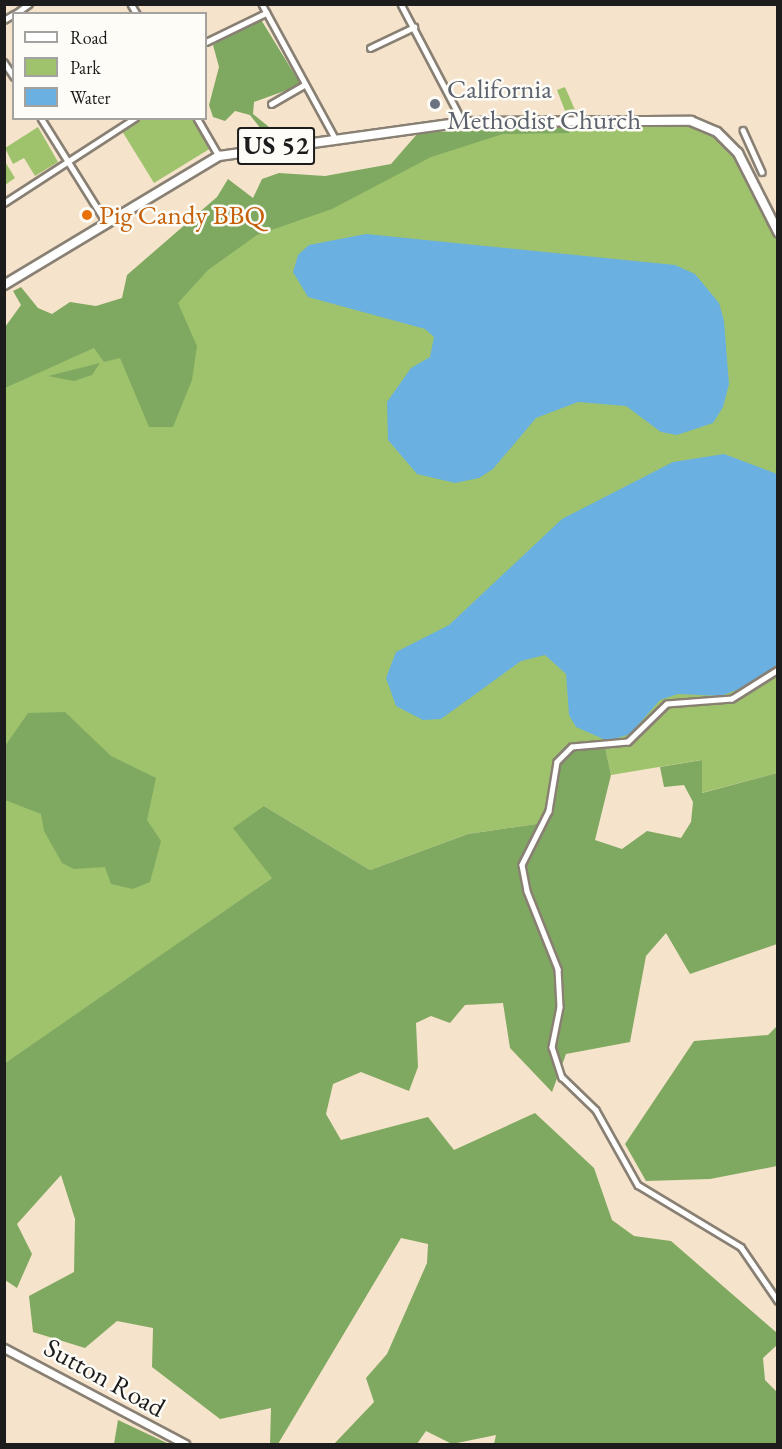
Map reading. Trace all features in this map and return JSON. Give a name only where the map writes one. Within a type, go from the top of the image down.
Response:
[{"type":"main road","name":"US 52","points":[[4,285],[219,156],[335,138],[463,122],[691,121],[717,132],[738,153],[777,232]]},
{"type":"street","points":[[262,4],[304,86],[335,138]]},
{"type":"street","points":[[401,4],[463,122]]},
{"type":"street","points":[[207,42],[266,13]]},
{"type":"street","points":[[370,48],[414,27]]},
{"type":"street","points":[[272,104],[304,86]]},
{"type":"street","points":[[42,120],[106,222]]},
{"type":"street","points":[[4,203],[132,120]]},
{"type":"street","points":[[198,120],[219,156]]},
{"type":"street","points":[[744,130],[762,172]]},
{"type":"street","points":[[777,670],[732,699],[667,704],[628,742],[572,747],[557,762],[549,812],[522,864],[558,969],[560,1007],[552,1047],[562,1077],[596,1110],[638,1185],[741,1247],[777,1301]]},
{"type":"street","name":"Sutton Road","points":[[4,1347],[185,1444]]},
{"type":"green space","points":[[260,18],[301,85],[254,102],[253,114],[280,136],[268,138],[250,115],[235,111],[225,121],[213,117],[209,105],[219,67],[213,45]]},
{"type":"green space","points":[[565,87],[575,110],[565,111],[557,90]]},
{"type":"green space","points":[[139,120],[195,120],[211,148],[154,183],[122,131]]},
{"type":"green space","points":[[691,121],[732,145],[777,232],[777,773],[701,793],[701,760],[611,775],[605,746],[578,743],[572,747],[543,823],[468,834],[370,870],[264,806],[272,878],[5,1064],[5,387],[258,224],[464,137],[463,122]]},
{"type":"green space","points":[[571,125],[569,133],[503,134],[431,157],[332,209],[257,235],[208,270],[178,303],[197,346],[192,380],[173,427],[149,427],[120,358],[104,362],[94,348],[5,388],[5,327],[21,305],[13,291],[21,287],[38,308],[52,314],[70,302],[96,306],[122,298],[127,275],[217,197],[228,179],[253,198],[262,179],[279,173],[325,176],[391,164],[418,133]]},
{"type":"green space","points":[[38,127],[58,162],[35,176],[24,158],[13,164],[5,148]]},
{"type":"green space","points":[[4,160],[15,178],[5,185],[4,185]]},
{"type":"green space","points":[[100,363],[92,375],[74,381],[48,376]]},
{"type":"green space","points":[[65,712],[111,756],[156,778],[147,820],[161,841],[150,882],[133,889],[111,884],[105,867],[74,869],[62,863],[44,831],[41,814],[5,800],[5,746],[28,713]]},
{"type":"green space","points":[[578,743],[605,746],[611,775],[595,840],[622,849],[647,831],[681,838],[691,822],[693,802],[684,785],[664,787],[660,767],[702,760],[702,793],[777,773],[777,944],[690,974],[666,933],[646,956],[630,1042],[566,1054],[552,1092],[510,1048],[503,1003],[465,1005],[450,1023],[431,1016],[416,1023],[418,1067],[409,1091],[361,1072],[333,1084],[326,1114],[341,1140],[428,1117],[454,1150],[535,1113],[594,1168],[612,1220],[634,1236],[671,1241],[777,1333],[777,1345],[763,1358],[765,1380],[777,1392],[777,1444],[494,1444],[496,1435],[452,1444],[426,1431],[417,1444],[334,1444],[374,1402],[366,1378],[387,1354],[427,1263],[428,1244],[401,1238],[278,1444],[270,1444],[271,1408],[220,1419],[152,1367],[153,1328],[117,1321],[85,1348],[33,1332],[29,1296],[74,1272],[75,1219],[61,1175],[17,1224],[32,1254],[17,1288],[5,1280],[4,1064],[272,878],[233,828],[264,806],[370,870],[468,834],[543,823],[554,769]]},
{"type":"green space","points":[[777,1026],[777,1166],[710,1179],[646,1181],[625,1144],[694,1041],[768,1035]]},
{"type":"green space","points":[[118,1420],[169,1444],[114,1444]]},
{"type":"water","points":[[366,234],[675,265],[695,274],[719,303],[724,321],[729,384],[723,407],[713,423],[677,435],[661,432],[626,406],[578,402],[536,418],[493,469],[479,478],[455,483],[417,474],[388,440],[387,402],[411,368],[430,357],[434,337],[425,329],[308,297],[293,272],[298,255],[309,245]]},
{"type":"water","points":[[724,454],[777,474],[777,664],[759,681],[721,696],[678,694],[660,700],[630,734],[608,741],[576,727],[569,715],[566,674],[545,655],[521,661],[441,719],[423,720],[396,706],[386,678],[396,652],[449,625],[562,519],[673,462]]},
{"type":"place","name":"California Methodist Church","points":[[435,104]]},
{"type":"place","name":"Pig Candy BBQ","points":[[87,215]]}]
